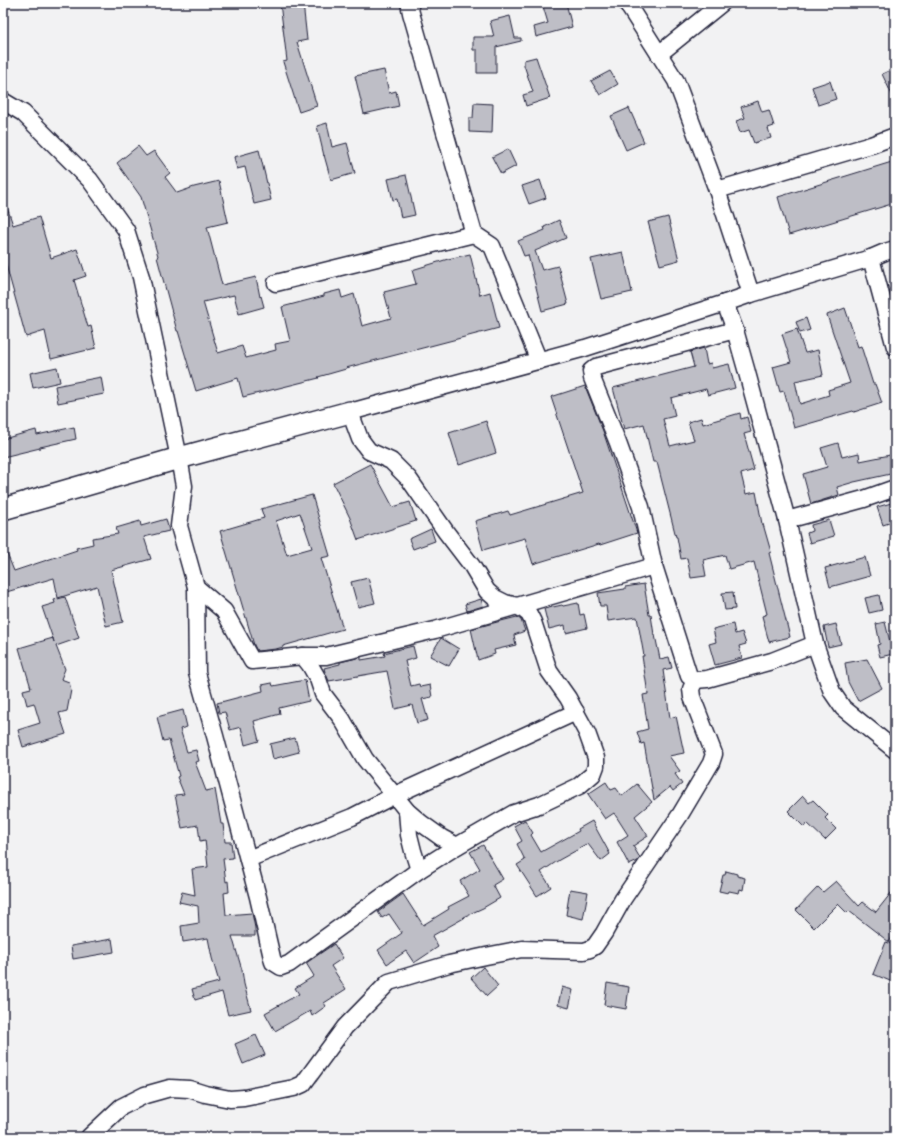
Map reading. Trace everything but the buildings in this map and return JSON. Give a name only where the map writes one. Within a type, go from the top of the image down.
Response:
[{"type":"main road","points":[[3,509],[179,458],[350,412]]},
{"type":"street","points":[[409,3],[410,13],[474,234],[492,246],[539,361]]},
{"type":"street","points":[[628,3],[676,81],[717,190],[750,294]]},
{"type":"street","points":[[659,54],[722,3]]},
{"type":"street","points":[[3,101],[23,113],[90,180],[126,230],[141,278],[184,486],[179,526],[196,587],[197,673],[216,736],[258,897],[273,962],[281,967],[289,964],[419,870],[457,846],[514,813],[539,805],[579,786],[593,774],[596,766],[596,758],[587,732],[568,698],[549,671],[534,622],[529,614],[517,606],[505,603],[495,598],[487,591],[472,566],[409,479],[391,461],[369,451],[360,439],[350,412],[585,348],[725,304],[750,294],[872,258],[895,248]]},
{"type":"street","points":[[717,190],[871,145],[895,136]]},
{"type":"street","points":[[276,283],[474,234]]},
{"type":"street","points":[[872,258],[895,347]]},
{"type":"street","points":[[725,304],[735,330],[787,520],[815,644],[832,692],[843,708],[895,750]]},
{"type":"street","points":[[735,330],[596,367],[591,371],[592,378],[618,443],[641,507],[654,566],[689,676],[695,680],[707,679],[772,661],[815,644]]},
{"type":"street","points":[[787,520],[864,499],[895,488]]},
{"type":"street","points":[[196,587],[224,611],[252,661],[303,656],[326,656],[356,649],[434,630],[654,566]]},
{"type":"street","points":[[303,656],[318,679],[323,694],[342,718],[365,759],[407,812],[442,838],[457,846]]},
{"type":"street","points":[[89,1137],[121,1107],[145,1095],[170,1088],[190,1089],[205,1094],[230,1099],[244,1098],[294,1088],[303,1084],[345,1027],[389,982],[449,964],[486,956],[522,950],[584,951],[594,946],[604,933],[623,899],[680,815],[711,763],[714,754],[692,697],[691,688],[695,680]]},
{"type":"street","points":[[248,859],[352,818],[395,795],[576,712]]},
{"type":"street","points":[[407,812],[409,835],[419,870]]},
{"type":"shaded area","points":[[895,248],[895,309],[885,252]]}]
